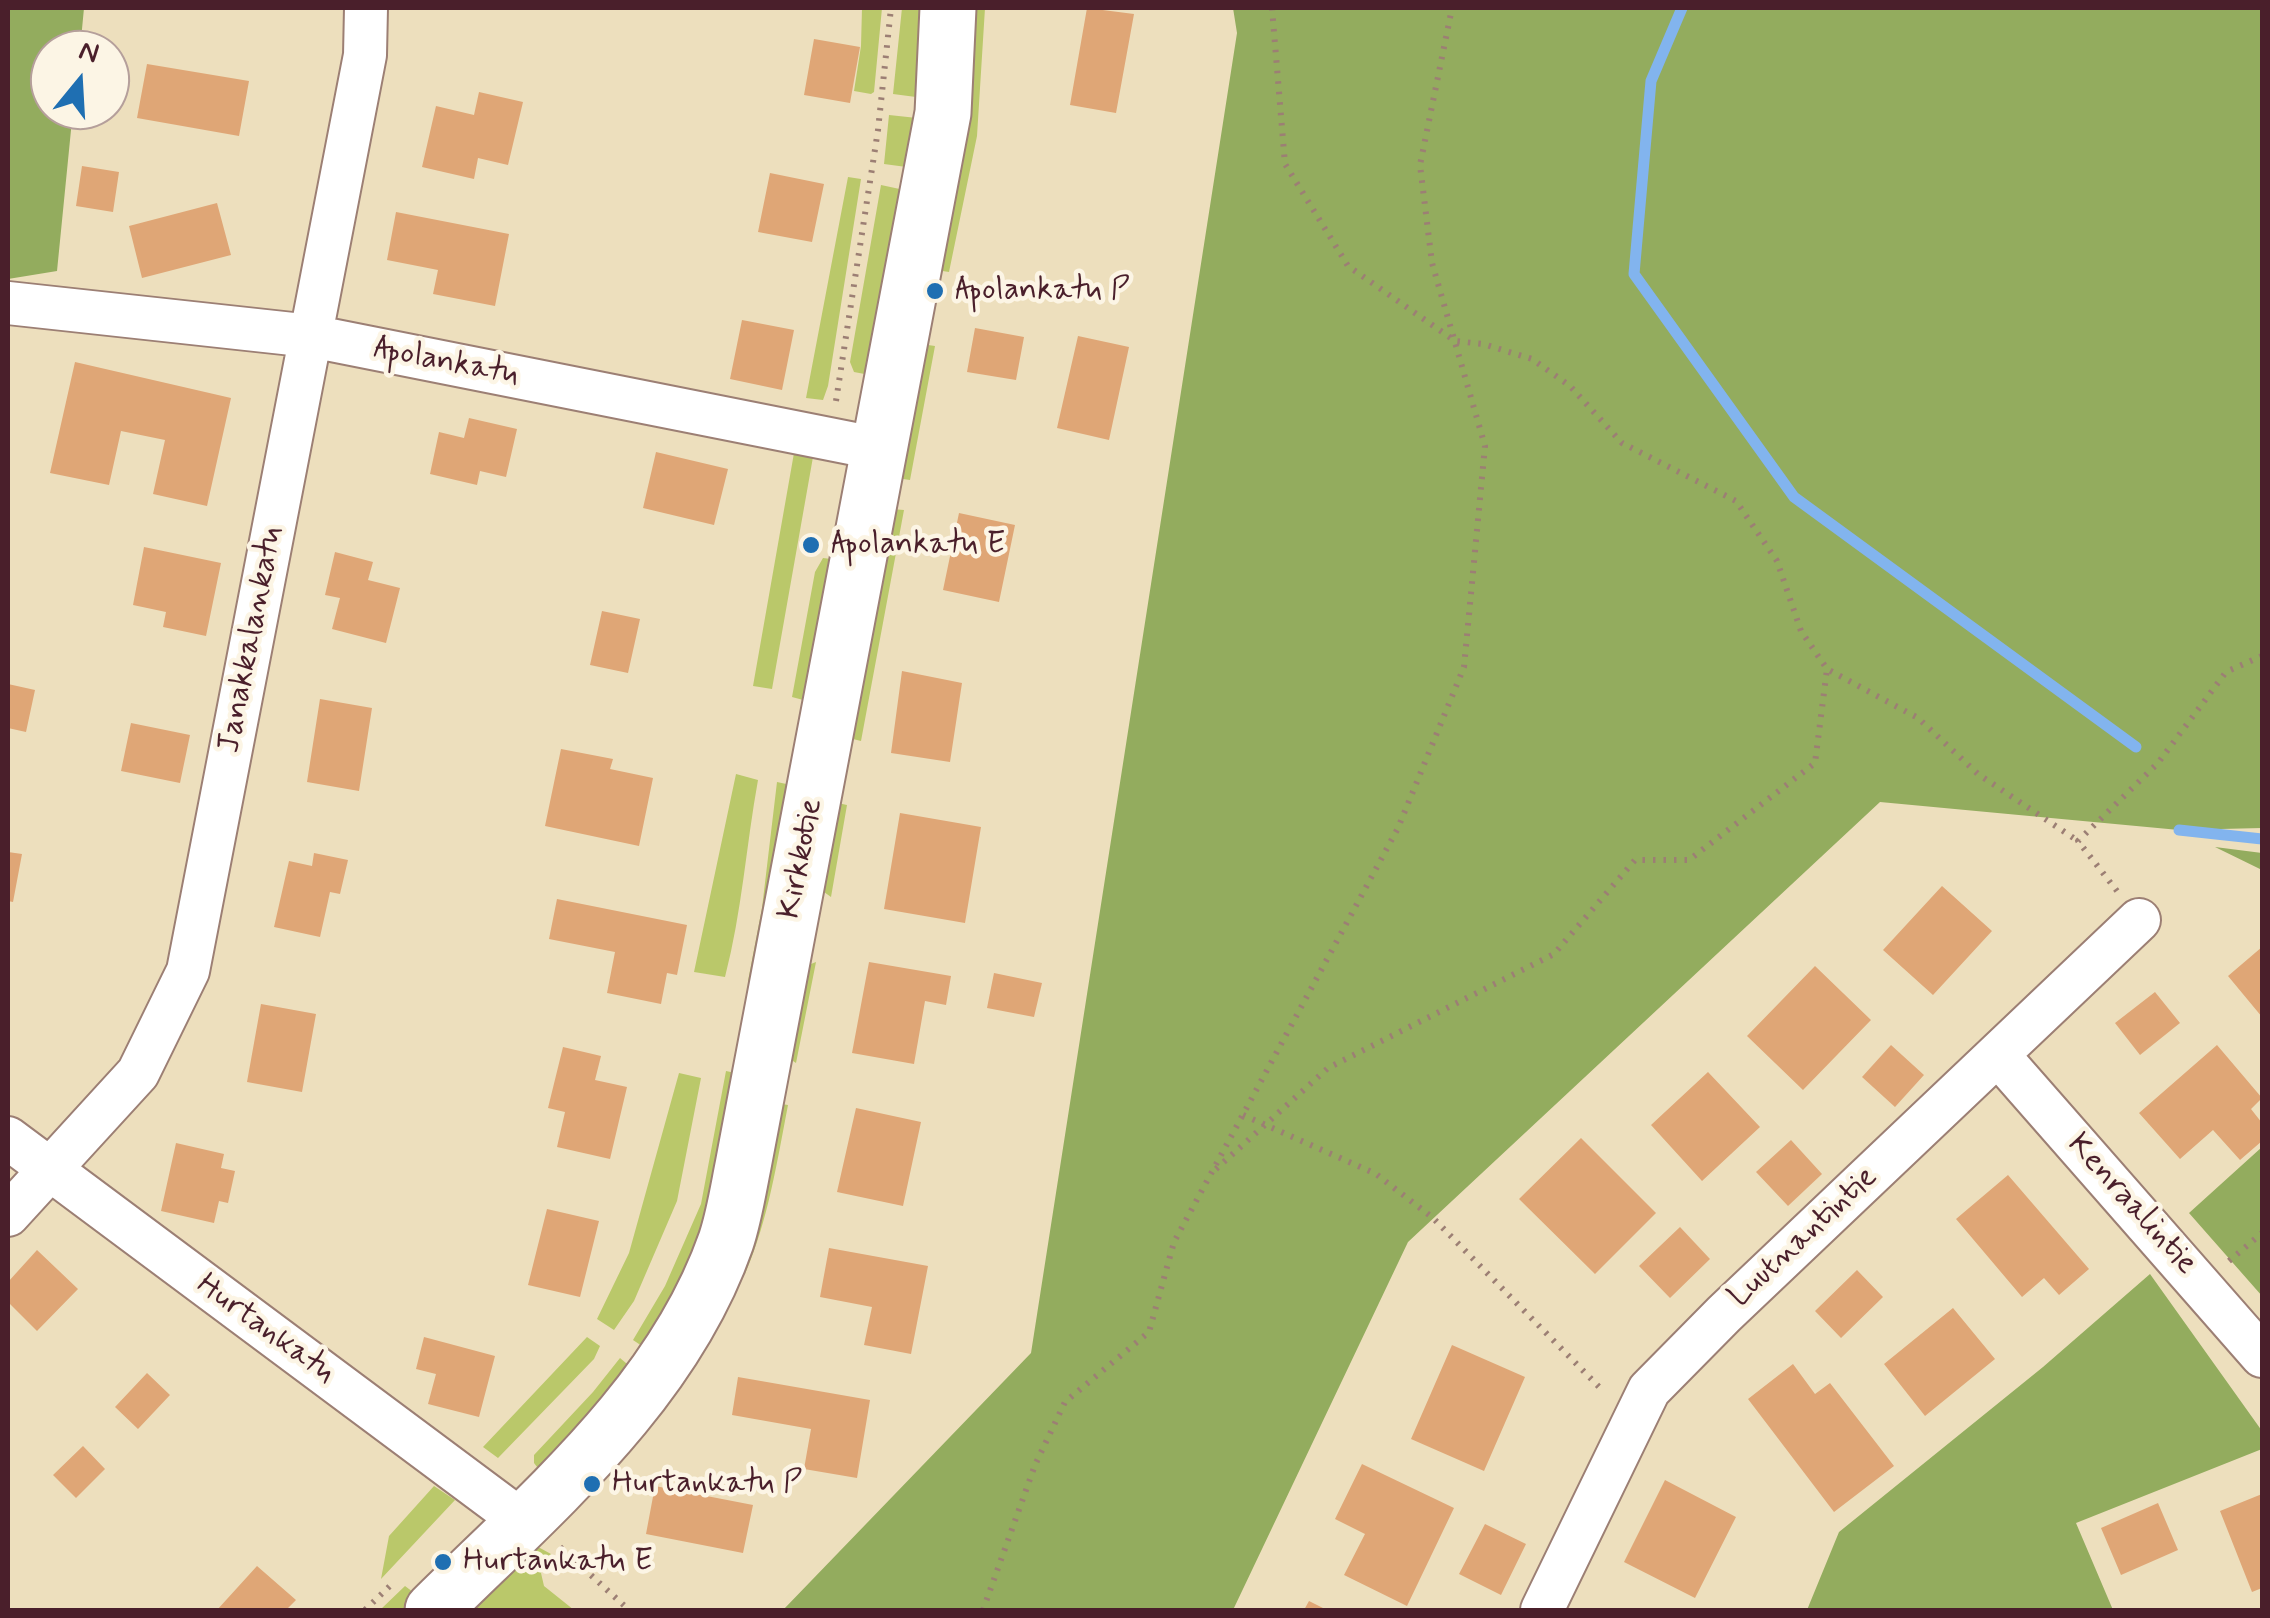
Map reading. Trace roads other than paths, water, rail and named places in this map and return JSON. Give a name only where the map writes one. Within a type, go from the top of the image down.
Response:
[{"type":"street","name":"Janakkalankatu","points":[[8,1215],[138,1073],[188,971],[365,54],[366,8]]},
{"type":"street","name":"Kirkkotie","points":[[417,1592],[522,1521],[618,1421],[686,1326],[726,1240],[743,1166],[855,444],[943,113],[948,8]]},
{"type":"street","name":"Apolankatu","points":[[8,303],[310,336],[855,444]]},
{"type":"street","name":"Luutnantintie","points":[[1542,1610],[1649,1390],[1724,1314],[2140,920]]},
{"type":"street","name":"Kenraalintie","points":[[1998,1055],[2262,1356]]},
{"type":"street","name":"Hurtankatu","points":[[8,1138],[522,1521]]},
{"type":"waterway","points":[[1682,8],[1651,81],[1634,274],[1794,497],[2136,747]]},
{"type":"waterway","points":[[2179,830],[2262,839]]},
{"type":"place","name":"Apolankatu P","points":[[935,291]]},
{"type":"place","name":"Apolankatu E","points":[[811,545]]},
{"type":"place","name":"Hurtankatu P","points":[[592,1484]]},
{"type":"place","name":"Hurtankatu E","points":[[443,1562]]}]
